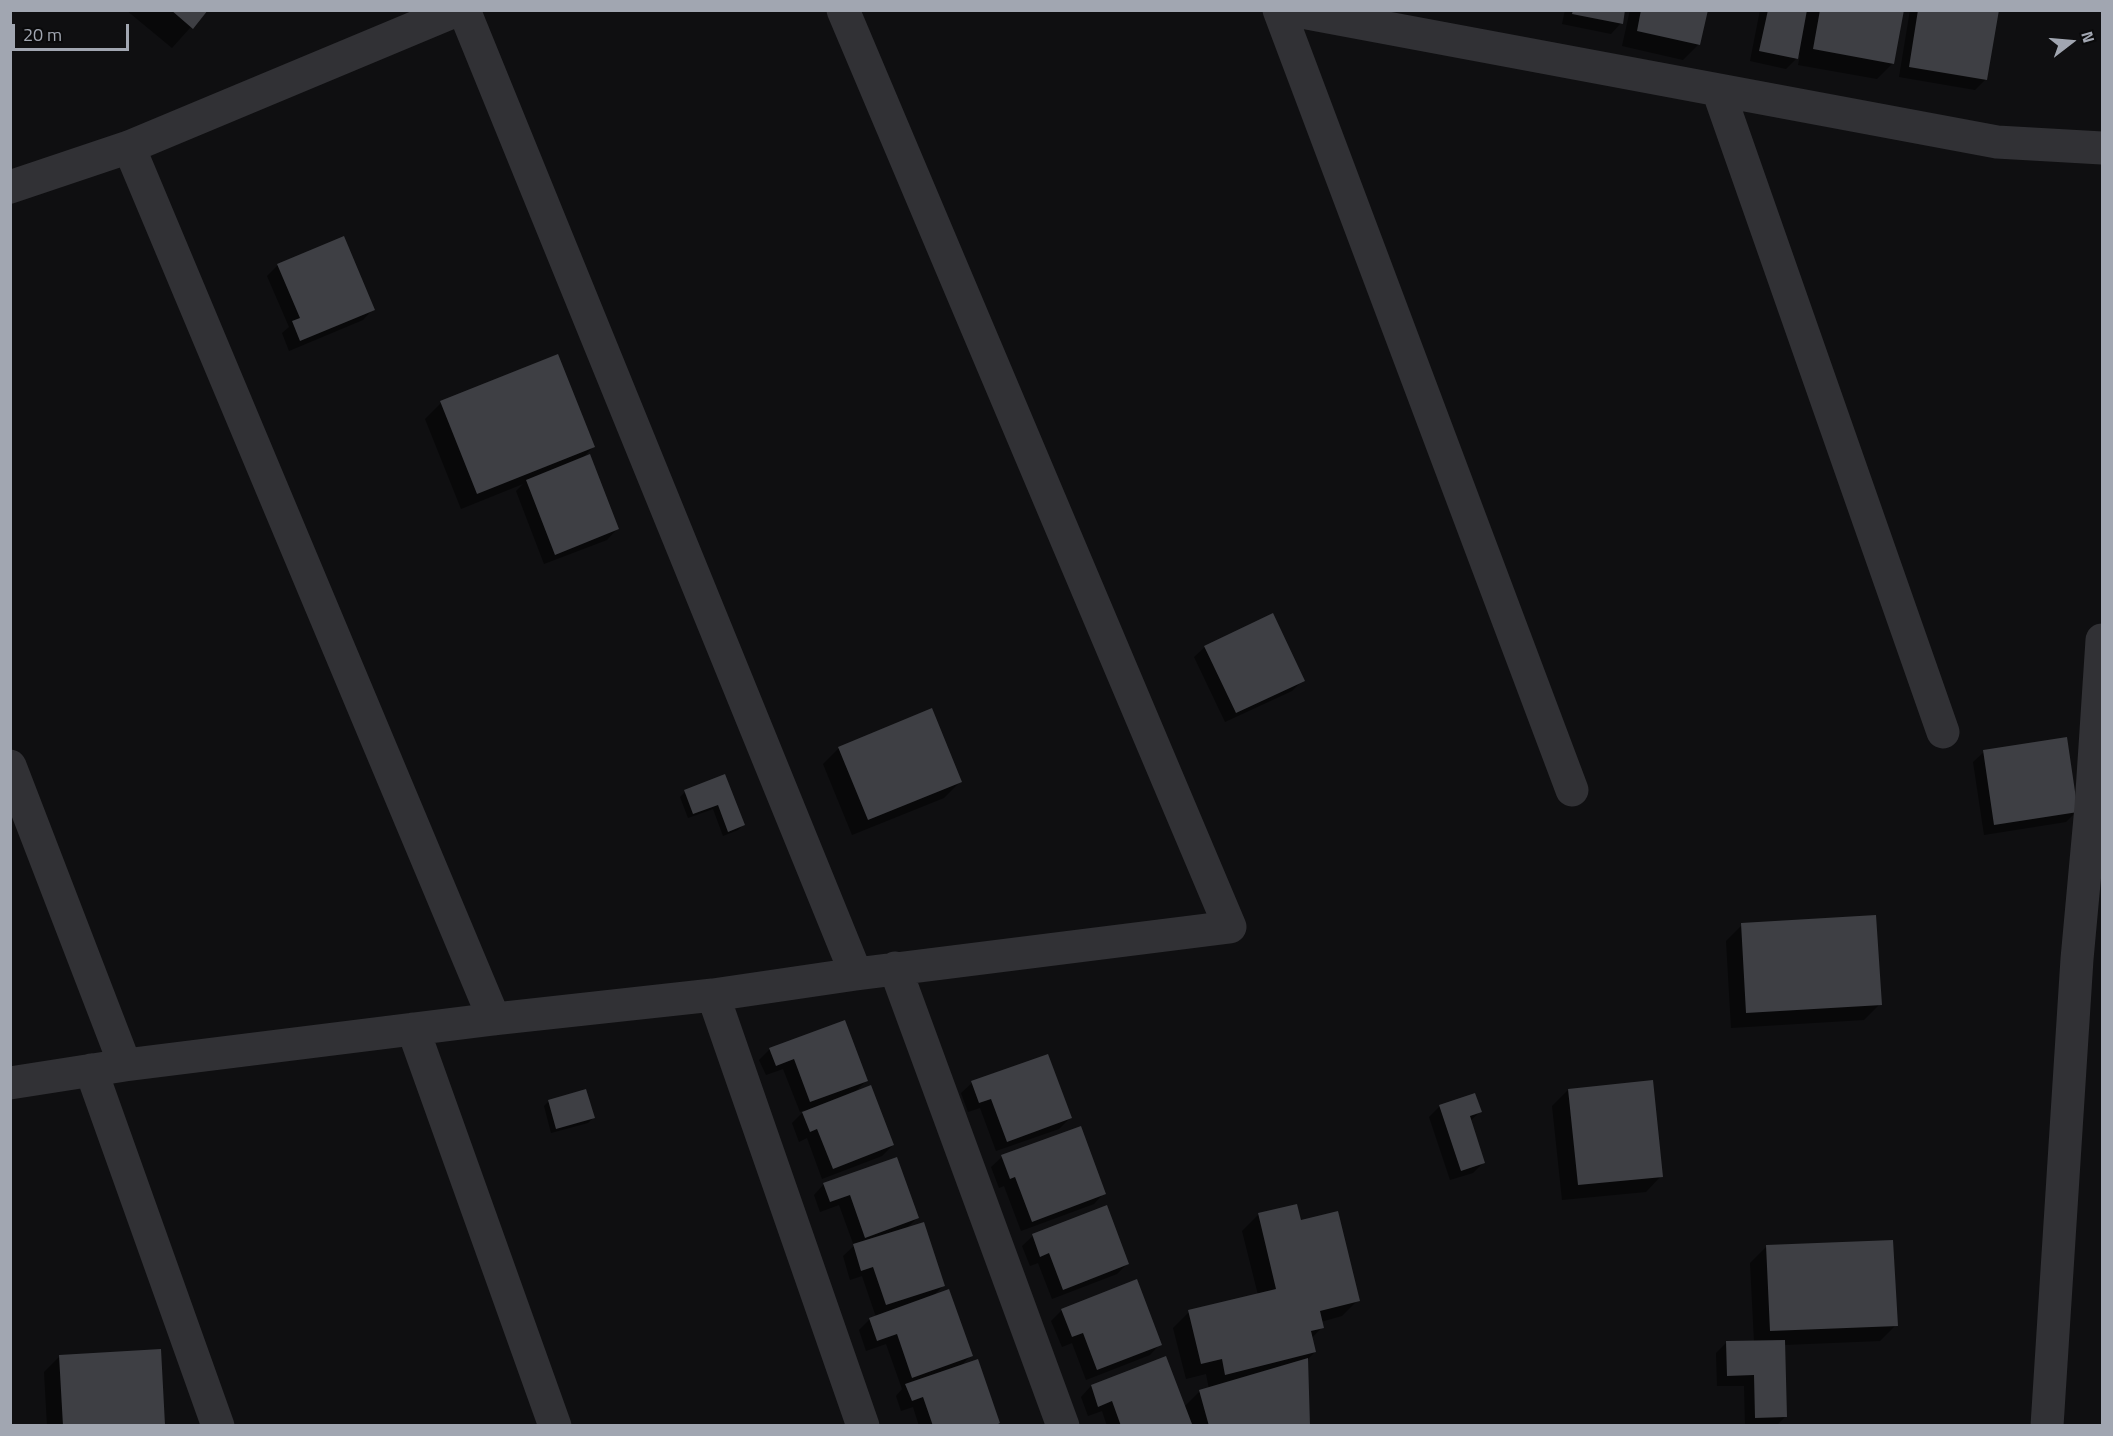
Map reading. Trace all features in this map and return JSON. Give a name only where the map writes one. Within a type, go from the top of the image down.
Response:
[{"type":"street","points":[[10,187],[129,147],[457,10]]},
{"type":"street","points":[[464,10],[856,974]]},
{"type":"street","points":[[10,1083],[125,1065],[494,1019],[713,995],[856,974],[1230,927],[843,10]]},
{"type":"street","points":[[1280,10],[1572,790]]},
{"type":"street","points":[[1291,10],[1997,142],[2103,148]]},
{"type":"street","points":[[1718,90],[1943,732]]},
{"type":"street","points":[[129,147],[494,1019]]},
{"type":"street","points":[[2047,1425],[2090,960],[2091,807],[2103,640]]},
{"type":"street","points":[[10,766],[125,1065]]},
{"type":"street","points":[[895,969],[1064,1425]]},
{"type":"street","points":[[713,995],[863,1425]]},
{"type":"street","points":[[412,1029],[555,1425]]},
{"type":"street","points":[[91,1070],[218,1425]]},
{"type":"building","points":[[171,10],[208,10],[193,29]]},
{"type":"building","points":[[1573,10],[1625,10],[1623,24],[1572,14]]},
{"type":"building","points":[[1641,10],[1708,10],[1700,45],[1637,31]]},
{"type":"building","points":[[1768,10],[1807,10],[1798,59],[1759,51]]},
{"type":"building","points":[[1820,10],[1904,10],[1894,64],[1813,49]]},
{"type":"building","points":[[1918,10],[1999,10],[1987,80],[1909,67]]},
{"type":"building","points":[[344,236],[375,310],[300,341],[292,321],[300,318],[277,264]]},
{"type":"building","points":[[558,354],[595,447],[477,494],[440,401]]},
{"type":"building","points":[[590,454],[619,529],[555,555],[526,480]]},
{"type":"building","points":[[1273,613],[1305,681],[1236,713],[1204,646]]},
{"type":"building","points":[[932,708],[962,782],[868,820],[838,747]]},
{"type":"building","points":[[2067,737],[2078,812],[1994,825],[1983,750]]},
{"type":"building","points":[[725,774],[745,825],[728,832],[718,805],[693,814],[684,790]]},
{"type":"building","points":[[1876,915],[1882,1005],[1746,1013],[1741,923]]},
{"type":"building","points":[[845,1020],[868,1081],[810,1102],[794,1059],[776,1066],[769,1048]]},
{"type":"building","points":[[1048,1054],[1072,1118],[1007,1142],[991,1099],[979,1103],[971,1081]]},
{"type":"building","points":[[1653,1080],[1663,1177],[1578,1185],[1568,1089]]},
{"type":"building","points":[[871,1085],[894,1145],[833,1169],[817,1129],[810,1132],[802,1112]]},
{"type":"building","points":[[586,1089],[595,1118],[556,1129],[548,1100]]},
{"type":"building","points":[[1475,1093],[1482,1112],[1470,1116],[1485,1163],[1461,1171],[1439,1105]]},
{"type":"building","points":[[1081,1126],[1106,1194],[1032,1222],[1015,1177],[1010,1179],[1001,1155]]},
{"type":"building","points":[[897,1157],[919,1218],[865,1238],[850,1195],[830,1202],[823,1183]]},
{"type":"building","points":[[1297,1204],[1301,1220],[1338,1211],[1360,1301],[1320,1311],[1324,1328],[1311,1331],[1316,1352],[1225,1375],[1222,1359],[1201,1364],[1188,1310],[1276,1289],[1258,1213]]},
{"type":"building","points":[[1107,1205],[1129,1264],[1063,1290],[1049,1253],[1040,1257],[1032,1234]]},
{"type":"building","points":[[924,1222],[945,1286],[886,1305],[873,1267],[861,1271],[853,1244]]},
{"type":"building","points":[[1893,1240],[1898,1326],[1770,1331],[1766,1245]]},
{"type":"building","points":[[1137,1279],[1162,1345],[1097,1370],[1083,1333],[1072,1337],[1061,1309]]},
{"type":"building","points":[[949,1289],[973,1356],[912,1378],[897,1334],[877,1341],[869,1318]]},
{"type":"building","points":[[1785,1340],[1787,1417],[1755,1418],[1754,1375],[1727,1376],[1726,1341]]},
{"type":"building","points":[[161,1349],[165,1425],[63,1426],[59,1355]]},
{"type":"building","points":[[1166,1356],[1192,1424],[1121,1426],[1112,1401],[1098,1407],[1091,1385]]},
{"type":"building","points":[[1308,1358],[1310,1426],[1209,1426],[1199,1390]]},
{"type":"building","points":[[978,1359],[1000,1423],[994,1426],[933,1426],[923,1397],[912,1401],[905,1384]]}]
